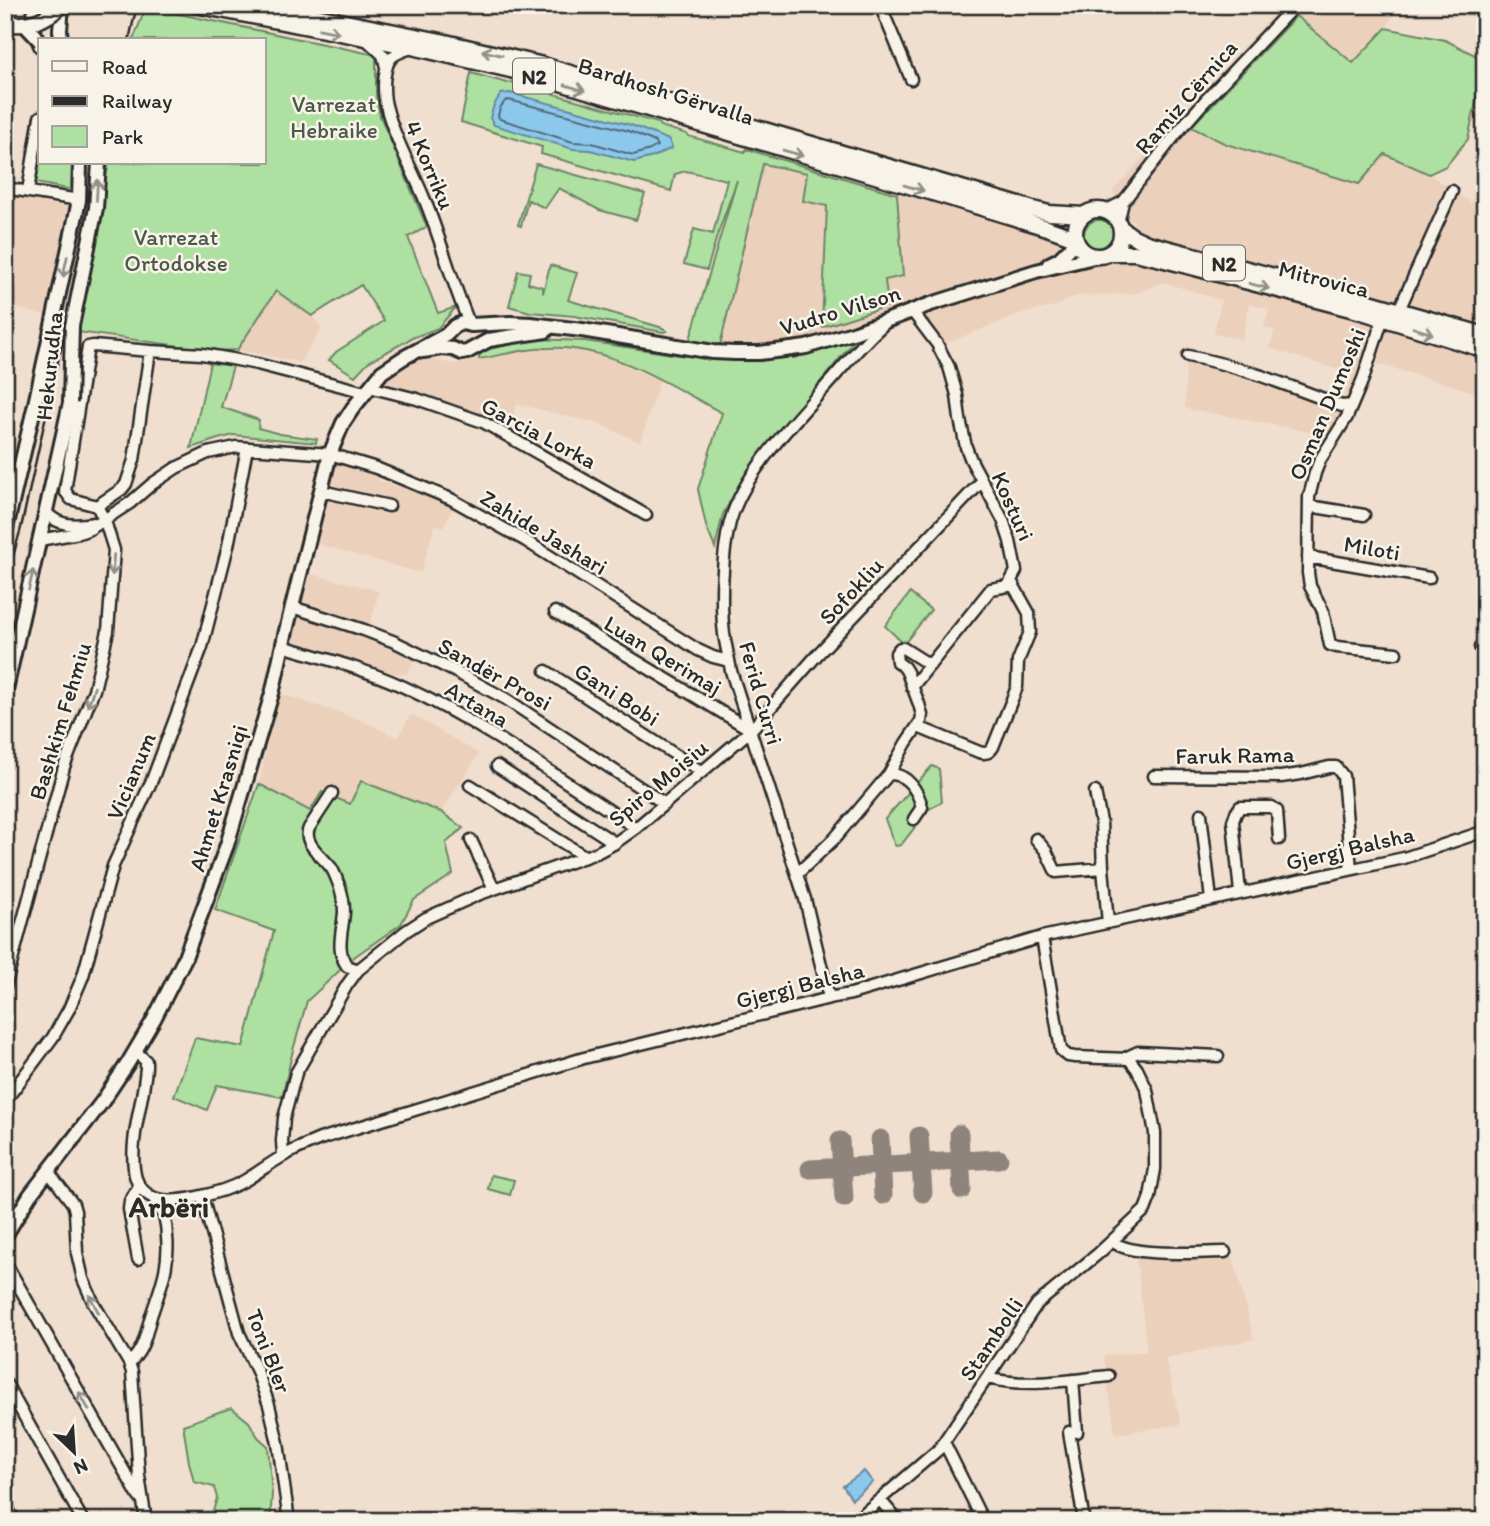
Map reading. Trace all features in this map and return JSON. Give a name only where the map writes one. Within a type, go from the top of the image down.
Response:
[{"type":"highway","points":[[5,23],[24,24],[42,20],[62,5]]},
{"type":"highway","name":"Bardhosh Gërvalla","points":[[195,5],[412,47],[540,77],[943,196],[1047,228],[1076,240]]},
{"type":"highway","name":"Bardhosh Gërvalla","points":[[260,5],[441,41],[543,65],[1032,209],[1084,215]]},
{"type":"highway","name":"N2","points":[[1084,215],[1098,210],[1111,214],[1119,225]]},
{"type":"highway","points":[[1076,240],[1076,225],[1084,215]]},
{"type":"highway","points":[[1103,255],[1115,249],[1119,242],[1119,225]]},
{"type":"highway","name":"Mitrovica","points":[[1119,225],[1138,239],[1164,248],[1485,335]]},
{"type":"highway","name":"N2","points":[[1076,240],[1085,252],[1103,255]]},
{"type":"highway","name":"Mitrovica","points":[[1103,255],[1125,253],[1152,257],[1383,318],[1485,350]]},
{"type":"main road","points":[[61,38],[62,5]]},
{"type":"main road","points":[[24,24],[38,39]]},
{"type":"main road","name":"Hekurudha","points":[[5,533],[53,327],[79,194],[80,164]]},
{"type":"main road","name":"Hekurudha","points":[[5,694],[70,402],[72,326],[96,208],[99,164]]},
{"type":"main road","points":[[1036,271],[1059,259],[1076,240]]},
{"type":"main road","points":[[1036,271],[1103,255]]},
{"type":"main road","name":"Vudro Vilson","points":[[470,325],[510,323],[596,332],[713,352],[760,353],[806,346],[856,332],[1036,271]]},
{"type":"main road","name":"Ahmet Krasniqi","points":[[5,1236],[25,1202],[102,1102],[135,1051],[184,960],[227,845],[273,690],[330,454],[343,423],[367,390],[390,366],[462,323],[470,325]]},
{"type":"main road","points":[[452,329],[449,341],[453,349],[462,353],[472,350],[478,338],[470,325]]},
{"type":"main road","name":"Vudro Vilson","points":[[475,347],[500,337],[568,329]]},
{"type":"main road","name":"Ahmet Krasniqi","points":[[410,354],[433,349],[453,349]]},
{"type":"street","points":[[35,5],[31,26],[38,42]]},
{"type":"street","points":[[880,5],[911,79]]},
{"type":"street","name":"Ramiz Cërnica","points":[[1105,212],[1123,202],[1204,102],[1296,5]]},
{"type":"street","points":[[364,38],[383,55],[386,67]]},
{"type":"street","points":[[386,67],[392,55],[412,47]]},
{"type":"street","name":"4 Korriku","points":[[386,67],[385,99],[389,116],[426,203],[470,325]]},
{"type":"street","points":[[27,191],[38,128]]},
{"type":"street","points":[[5,188],[79,194]]},
{"type":"street","points":[[1399,310],[1452,191]]},
{"type":"street","points":[[1119,225],[1123,202]]},
{"type":"street","points":[[452,329],[462,314],[463,307]]},
{"type":"street","name":"Kosturi","points":[[912,311],[937,344],[949,367],[957,395],[964,440],[971,460],[1003,520],[1010,541],[1016,571],[1011,581]]},
{"type":"street","name":"Osman Dumoshi","points":[[1383,318],[1352,405],[1315,473],[1309,497],[1308,557],[1310,586],[1323,611],[1330,645],[1396,653]]},
{"type":"street","name":"Ferid Curri","points":[[829,998],[797,874],[735,686],[723,615],[724,569],[730,524],[738,502],[754,474],[790,427],[865,342],[889,320]]},
{"type":"street","name":"Garcia Lorka","points":[[97,506],[71,499],[65,491],[88,348],[98,345],[202,354],[417,399],[483,422],[646,515]]},
{"type":"street","points":[[97,506],[126,484],[134,460],[150,351]]},
{"type":"street","points":[[1188,356],[1218,362],[1342,406],[1352,405]]},
{"type":"street","name":"Zahide Jashari","points":[[39,540],[90,529],[105,521],[176,468],[208,453],[228,448],[247,448],[330,454],[376,468],[451,499],[526,541],[698,650],[729,661]]},
{"type":"street","name":"Vicianum","points":[[5,1101],[54,1037],[83,976],[116,859],[157,768],[202,647],[228,546],[247,448]]},
{"type":"street","name":"Sofokliu","points":[[751,730],[818,654],[982,481]]},
{"type":"street","points":[[321,491],[390,506]]},
{"type":"street","name":"Bashkim Fehmiu","points":[[5,987],[64,766],[94,690],[108,631],[114,550],[97,506]]},
{"type":"street","points":[[1309,506],[1364,515]]},
{"type":"street","points":[[46,512],[55,520],[74,525],[105,521]]},
{"type":"street","name":"Miloti","points":[[1308,557],[1429,578]]},
{"type":"street","points":[[912,687],[991,589],[1008,586],[1011,581],[1029,613],[1030,632],[1017,661],[1017,687],[990,752],[979,752],[918,727]]},
{"type":"street","name":"Sandër Prosi","points":[[292,607],[395,642],[454,671],[506,699],[665,804]]},
{"type":"street","name":"Luan Qerimaj","points":[[555,612],[751,730]]},
{"type":"street","name":"Artana","points":[[282,646],[345,665],[424,696],[509,745],[636,828]]},
{"type":"street","points":[[797,874],[835,838],[889,774],[921,721],[922,715],[904,667],[897,662],[900,648],[930,665]]},
{"type":"street","name":"Gani Bobi","points":[[546,671],[702,772]]},
{"type":"street","name":"Spiro Moisiu","points":[[283,1156],[284,1118],[296,1073],[358,970],[415,924],[456,904],[615,844],[751,730]]},
{"type":"street","points":[[497,766],[615,844]]},
{"type":"street","name":"Faruk Rama","points":[[1154,776],[1281,777],[1336,767],[1343,776],[1351,869]]},
{"type":"street","points":[[889,774],[901,776],[914,787],[922,807],[914,819]]},
{"type":"street","points":[[470,785],[586,857]]},
{"type":"street","points":[[1095,792],[1101,822],[1102,868],[1108,923]]},
{"type":"street","points":[[332,793],[309,828],[307,836],[332,869],[338,883],[344,910],[340,948],[342,957],[347,966],[358,970]]},
{"type":"street","points":[[1240,893],[1233,821],[1240,807],[1272,807],[1277,811],[1279,839]]},
{"type":"street","points":[[1200,814],[1210,900]]},
{"type":"street","name":"Gjergj Balsha","points":[[153,1197],[163,1200],[212,1194],[242,1182],[283,1156],[335,1134],[584,1058],[851,994],[1042,937],[1404,858],[1485,831]]},
{"type":"street","points":[[1036,839],[1046,851],[1056,872],[1102,868]]},
{"type":"street","points":[[471,840],[494,889]]},
{"type":"street","points":[[1042,937],[1061,1051],[1068,1056],[1125,1058],[1138,1052],[1218,1056]]},
{"type":"street","points":[[129,1363],[136,1357],[146,1338],[165,1278],[169,1249],[163,1214],[153,1197],[139,1186],[134,1169],[133,1151],[146,1067],[146,1061],[135,1051]]},
{"type":"street","name":"Stambolli","points":[[855,1521],[932,1456],[944,1442],[1037,1304],[1112,1241],[1144,1210],[1150,1197],[1155,1169],[1155,1133],[1147,1090],[1132,1062],[1125,1058]]},
{"type":"street","points":[[48,1171],[73,1203],[77,1253],[83,1279],[94,1304],[129,1363],[133,1381],[139,1476],[146,1521]]},
{"type":"street","points":[[138,1259],[129,1209],[130,1201],[139,1186]]},
{"type":"street","name":"Toni Bler","points":[[202,1196],[239,1333],[270,1405],[289,1521]]},
{"type":"street","points":[[1112,1241],[1122,1248],[1152,1252],[1225,1252]]},
{"type":"street","points":[[5,1262],[143,1503]]},
{"type":"street","points":[[987,1378],[1019,1383],[1109,1376]]},
{"type":"street","points":[[1073,1380],[1073,1432],[1084,1521]]},
{"type":"street","points":[[5,1382],[83,1521]]},
{"type":"street","points":[[944,1442],[983,1521]]},
{"type":"street","points":[[880,1500],[898,1521]]},
{"type":"street","points":[[5,1504],[15,1521]]},
{"type":"shaded area","points":[[1282,5],[1398,5],[1386,28],[1353,64],[1296,16],[1191,127],[1226,144],[1359,184],[1384,154],[1429,174],[1471,203],[1485,169],[1485,395],[1375,363],[1342,438],[1185,408],[1186,346],[1343,400],[1352,374],[1269,348],[1275,331],[1264,327],[1269,309],[1249,304],[1242,339],[1214,334],[1221,300],[1163,282],[1138,293],[1075,296],[1056,306],[1019,314],[937,347],[917,319],[794,358],[717,358],[763,163],[808,173],[827,206],[822,326],[885,280],[903,275],[897,194],[950,203],[1052,234],[1059,241],[1059,248],[1098,264],[1129,261],[1134,222],[1123,216],[1113,191]]},
{"type":"shaded area","points":[[5,196],[73,208],[49,316],[5,306]]},
{"type":"shaded area","points":[[276,290],[312,316],[322,328],[300,362],[237,350]]},
{"type":"shaded area","points":[[563,348],[600,354],[660,380],[640,442],[596,423],[517,404],[509,427],[496,430],[483,422],[371,390],[410,354],[453,364],[525,351]]},
{"type":"shaded area","points":[[330,454],[376,468],[378,481],[418,491],[454,506],[443,527],[435,524],[421,573],[314,543],[307,573],[379,591],[369,629],[420,649],[407,674],[369,670],[288,645]]},
{"type":"shaded area","points":[[278,693],[358,719],[398,738],[411,714],[479,754],[441,812],[361,781],[350,804],[310,811],[259,784]]},
{"type":"shaded area","points":[[1135,1246],[1231,1249],[1254,1339],[1165,1358],[1181,1424],[1115,1434],[1104,1356],[1147,1351]]},
{"type":"green space","points":[[146,7],[376,55],[376,96],[380,116],[427,227],[408,237],[438,313],[456,307],[438,328],[412,338],[368,362],[355,376],[329,360],[336,352],[384,321],[361,285],[312,316],[276,291],[237,350],[216,351],[70,331],[109,164],[266,164],[266,38],[134,38]]},
{"type":"green space","points":[[1296,16],[1353,63],[1386,28],[1445,40],[1485,60],[1468,139],[1446,166],[1429,174],[1385,154],[1359,184],[1226,144],[1191,127]]},
{"type":"green space","points":[[471,73],[658,123],[688,136],[745,152],[746,149],[897,194],[903,276],[885,280],[888,306],[822,327],[827,206],[803,201],[807,173],[763,164],[717,358],[794,358],[855,340],[748,470],[723,514],[715,548],[706,526],[698,489],[722,413],[646,372],[606,356],[585,351],[543,348],[479,359],[480,351],[535,339],[585,341],[685,356],[737,180],[707,270],[684,264],[694,229],[713,234],[727,180],[686,171],[675,174],[671,191],[541,154],[542,147],[461,122]]},
{"type":"green space","points":[[40,164],[75,164],[72,190],[36,183]]},
{"type":"green space","points":[[536,164],[645,194],[636,220],[599,210],[559,188],[545,208],[528,200],[521,226],[518,225]]},
{"type":"green space","points":[[1099,220],[1109,225],[1114,235],[1109,245],[1099,250],[1089,245],[1084,235],[1089,225]]},
{"type":"green space","points":[[550,265],[577,273],[568,300],[667,331],[530,312],[509,306],[518,271],[530,273],[528,283],[543,287],[543,293]]},
{"type":"green space","points":[[210,363],[233,366],[221,407],[259,420],[258,428],[317,439],[316,443],[234,435],[191,448]]},
{"type":"green space","points":[[910,593],[931,610],[904,644],[885,626]]},
{"type":"green space","points":[[932,766],[939,769],[942,802],[929,809],[901,845],[895,846],[885,819]]},
{"type":"green space","points":[[361,781],[441,812],[463,828],[446,843],[453,874],[414,900],[401,924],[354,957],[307,1001],[282,1097],[217,1085],[207,1110],[174,1096],[195,1038],[243,1047],[274,931],[215,910],[259,784],[310,811],[322,792],[350,804]]},
{"type":"green space","points":[[491,1175],[514,1180],[510,1195],[488,1189]]},
{"type":"green space","points":[[232,1408],[249,1422],[258,1437],[268,1446],[272,1494],[270,1521],[210,1521],[217,1498],[214,1487],[194,1482],[183,1425]]},
{"type":"water","points":[[510,93],[631,125],[669,140],[672,148],[634,162],[590,150],[573,149],[494,125],[490,118],[494,105],[501,94]]},
{"type":"water","points":[[864,1471],[873,1482],[852,1499],[843,1486]]},
{"type":"taxiway","points":[[959,1134],[962,1190]]},
{"type":"taxiway","points":[[919,1136],[923,1193]]},
{"type":"taxiway","points":[[880,1139],[883,1195]]},
{"type":"taxiway","points":[[840,1141],[844,1198]]},
{"type":"taxiway","points":[[810,1169],[999,1159]]},
{"type":"railway","points":[[129,38],[137,5]]},
{"type":"railway","points":[[5,585],[21,528],[102,164]]},
{"type":"district","name":"Arbëri","points":[[169,1206]]},
{"type":"park label","name":"Varrezat Hebraike","points":[[334,117]]},
{"type":"park label","name":"Varrezat Ortodokse","points":[[176,250]]}]
